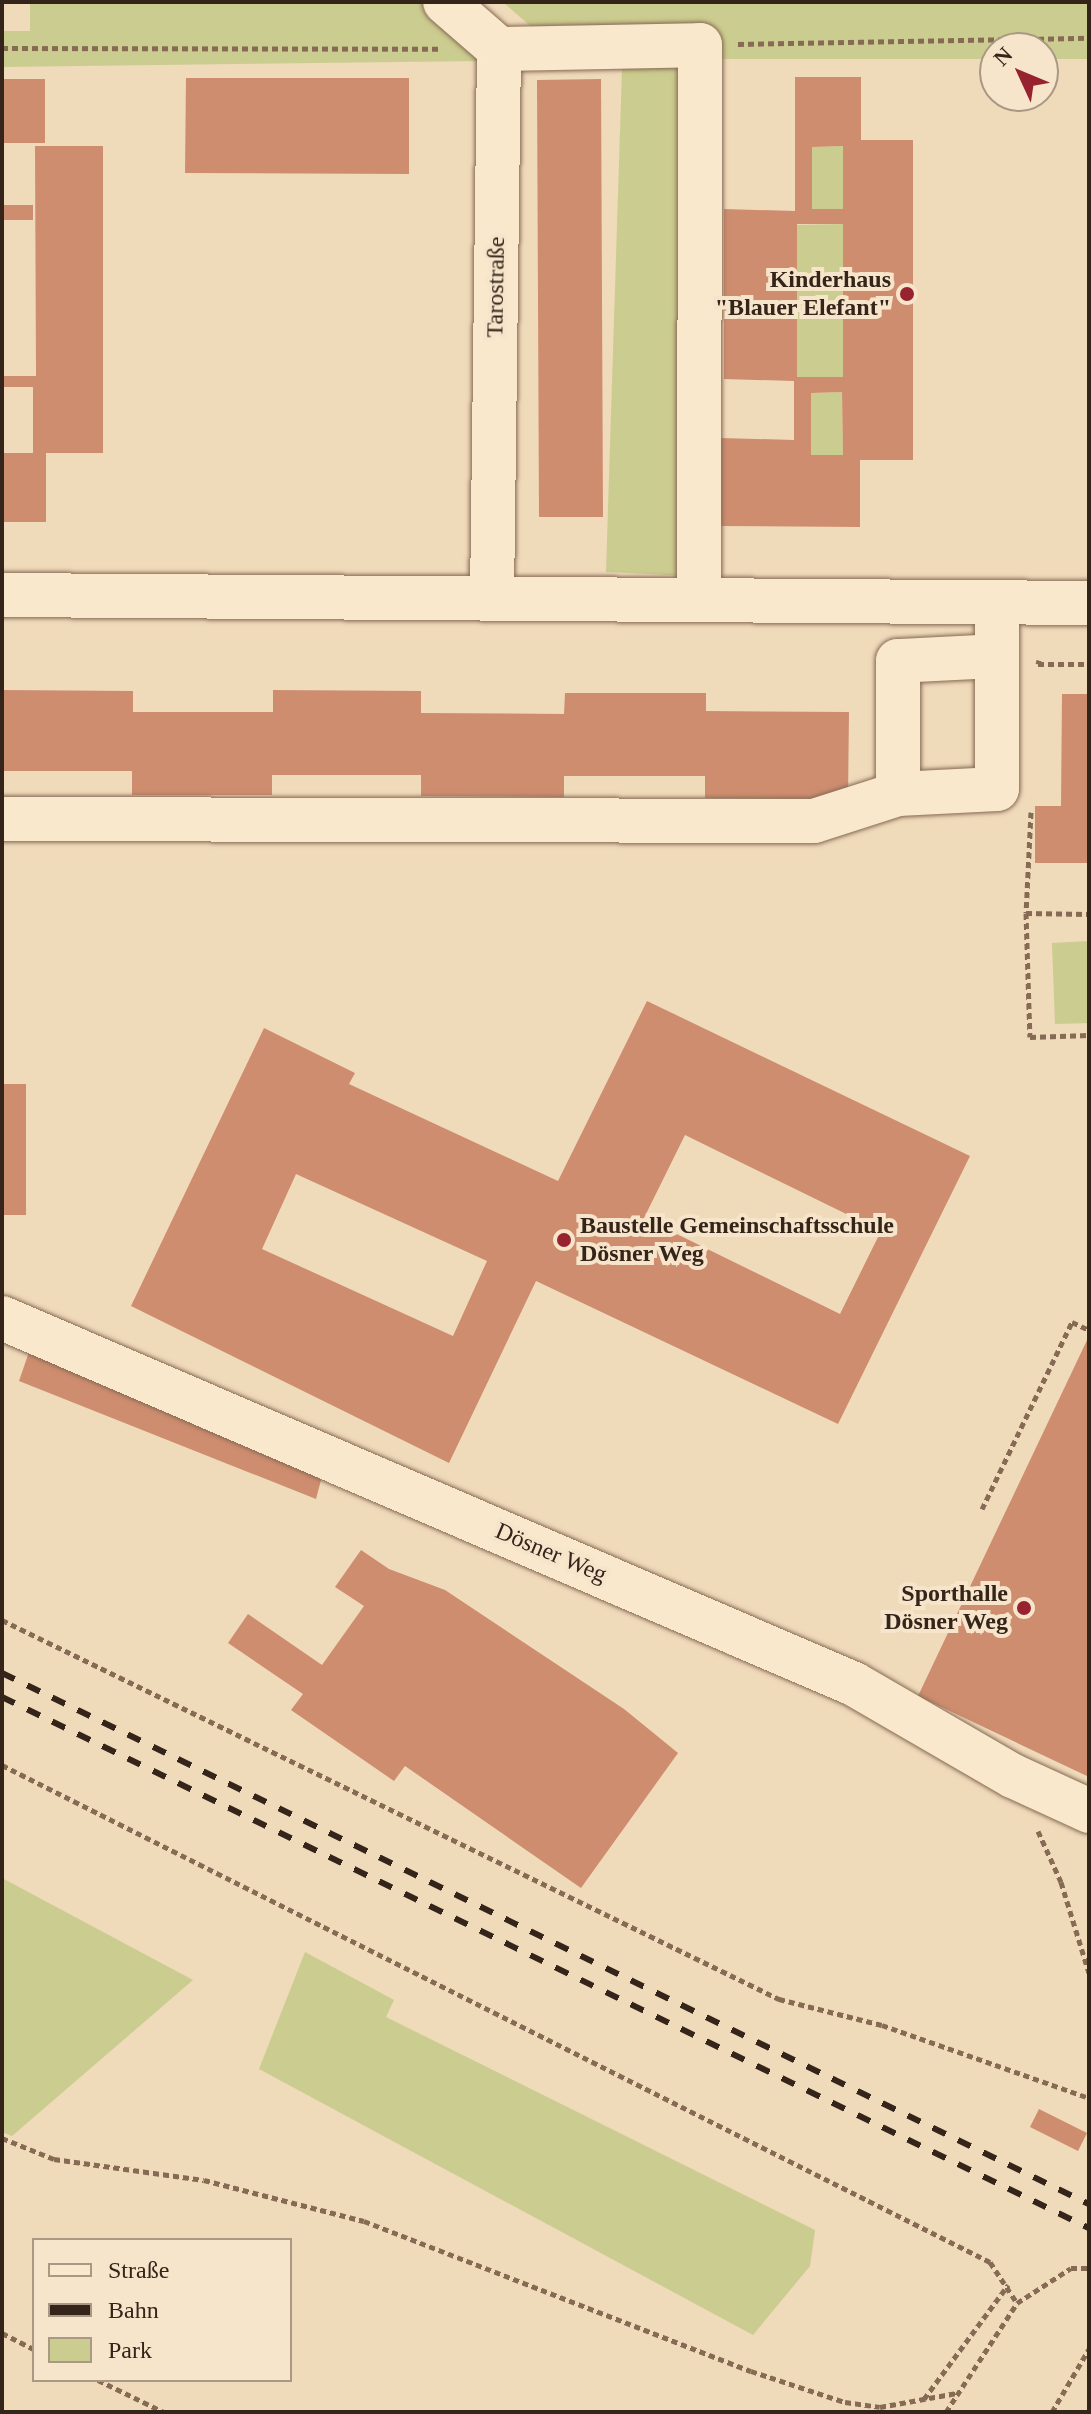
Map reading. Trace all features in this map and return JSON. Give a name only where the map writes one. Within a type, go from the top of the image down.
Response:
[{"type":"street","points":[[445,2],[499,49],[700,45],[699,600]]},
{"type":"street","name":"Tarostraße","points":[[492,595],[499,49]]},
{"type":"street","points":[[2,595],[492,595],[1089,603]]},
{"type":"street","points":[[2,819],[814,821],[898,794],[997,789],[1018,660],[997,602]]},
{"type":"street","points":[[898,794],[898,661],[1018,660]]},
{"type":"street","name":"Dösner Weg","points":[[2,1318],[854,1684],[1013,1776],[1089,1811]]},
{"type":"path","points":[[700,45],[1089,38]]},
{"type":"path","points":[[2,48],[499,49]]},
{"type":"path","points":[[1018,660],[1042,603]]},
{"type":"path","points":[[1018,660],[1089,664]]},
{"type":"path","points":[[1018,660],[1038,679]]},
{"type":"path","points":[[1032,804],[1026,913],[1030,1037],[1089,1035]]},
{"type":"path","points":[[1026,913],[1089,914]]},
{"type":"path","points":[[982,1509],[1072,1322],[1089,1330]]},
{"type":"path","points":[[2,1620],[779,1999],[882,2025],[1089,2098]]},
{"type":"path","points":[[2,1765],[990,2262],[1017,2303]]},
{"type":"path","points":[[1013,1776],[1061,1882],[1089,1973]]},
{"type":"path","points":[[2,2138],[54,2159],[204,2180],[364,2221],[751,2371],[845,2402],[880,2407],[957,2393]]},
{"type":"path","points":[[946,2412],[1017,2303],[1071,2268],[1089,2268]]},
{"type":"path","points":[[924,2399],[1008,2285]]},
{"type":"path","points":[[2,2333],[32,2348]]},
{"type":"path","points":[[1052,2412],[1089,2349]]},
{"type":"path","points":[[102,2382],[164,2412]]},
{"type":"green space","points":[[30,2],[429,2],[482,61],[2,67],[2,31],[30,31]]},
{"type":"green space","points":[[503,2],[1089,2],[1089,59],[1059,59],[1059,32],[979,32],[979,59],[568,59]]},
{"type":"green space","points":[[622,68],[696,68],[691,576],[606,572]]},
{"type":"green space","points":[[843,146],[843,209],[812,209],[812,147]]},
{"type":"green space","points":[[843,224],[843,377],[797,377],[797,225]]},
{"type":"green space","points":[[842,392],[843,455],[811,455],[811,393]]},
{"type":"green space","points":[[1089,941],[1089,1023],[1055,1024],[1052,943]]},
{"type":"green space","points":[[2,1878],[193,1980],[12,2136],[2,2132]]},
{"type":"green space","points":[[305,1952],[394,2000],[386,2017],[815,2230],[810,2266],[753,2335],[259,2069]]},
{"type":"building","points":[[795,77],[861,77],[861,140],[913,140],[913,460],[860,460],[860,527],[718,526],[721,438],[794,440],[794,381],[724,379],[724,209],[795,211]],"holes":[[[843,146],[843,209],[812,209],[812,147]],[[797,224],[843,224],[843,377],[797,377]],[[842,392],[843,455],[811,455],[811,393]]]},
{"type":"building","points":[[186,78],[409,78],[409,174],[185,173]]},
{"type":"building","points":[[2,79],[45,79],[45,143],[2,143]]},
{"type":"building","points":[[601,79],[603,517],[539,517],[537,80]]},
{"type":"building","points":[[35,146],[103,146],[103,453],[46,453],[46,522],[2,522],[2,453],[33,453],[33,387],[2,387],[2,376],[36,376]]},
{"type":"building","points":[[2,205],[33,205],[33,220],[2,220]]},
{"type":"building","points":[[2,690],[133,691],[133,712],[273,712],[273,690],[421,691],[421,713],[564,714],[565,693],[706,693],[706,711],[849,712],[848,799],[705,798],[705,776],[564,776],[564,797],[421,796],[421,775],[272,775],[272,795],[132,795],[132,771],[2,771]]},
{"type":"building","points":[[1062,694],[1089,694],[1089,863],[1035,863],[1035,806],[1061,806]]},
{"type":"building","name":"Baustelle Gemeinschaftsschule Dösner Weg","points":[[647,1001],[970,1156],[838,1424],[536,1281],[449,1463],[131,1306],[264,1028],[355,1073],[349,1084],[558,1181]],"holes":[[[685,1135],[881,1231],[840,1314],[644,1218]],[[296,1174],[487,1261],[453,1336],[262,1249]]]},
{"type":"building","points":[[2,1084],[26,1084],[26,1215],[2,1215]]},
{"type":"building","name":"Sporthalle Dösner Weg","points":[[1089,1336],[1089,1777],[918,1696]]},
{"type":"building","points":[[30,1349],[293,1459],[321,1480],[316,1499],[19,1381]]},
{"type":"building","points":[[361,1550],[389,1569],[445,1590],[624,1709],[678,1753],[581,1888],[405,1766],[394,1781],[291,1710],[303,1694],[228,1643],[248,1614],[322,1665],[364,1606],[335,1587]]},
{"type":"building","points":[[1039,2109],[1087,2133],[1078,2151],[1030,2127]]},
{"type":"railway","points":[[2,1673],[1089,2204]]},
{"type":"railway","points":[[2,1697],[1089,2228]]},
{"type":"place","name":"Kinderhaus \"Blauer Elefant\"","points":[[907,294]]},
{"type":"place","name":"Baustelle Gemeinschaftsschule Dösner Weg","points":[[564,1240]]},
{"type":"place","name":"Sporthalle Dösner Weg","points":[[1024,1608]]}]
